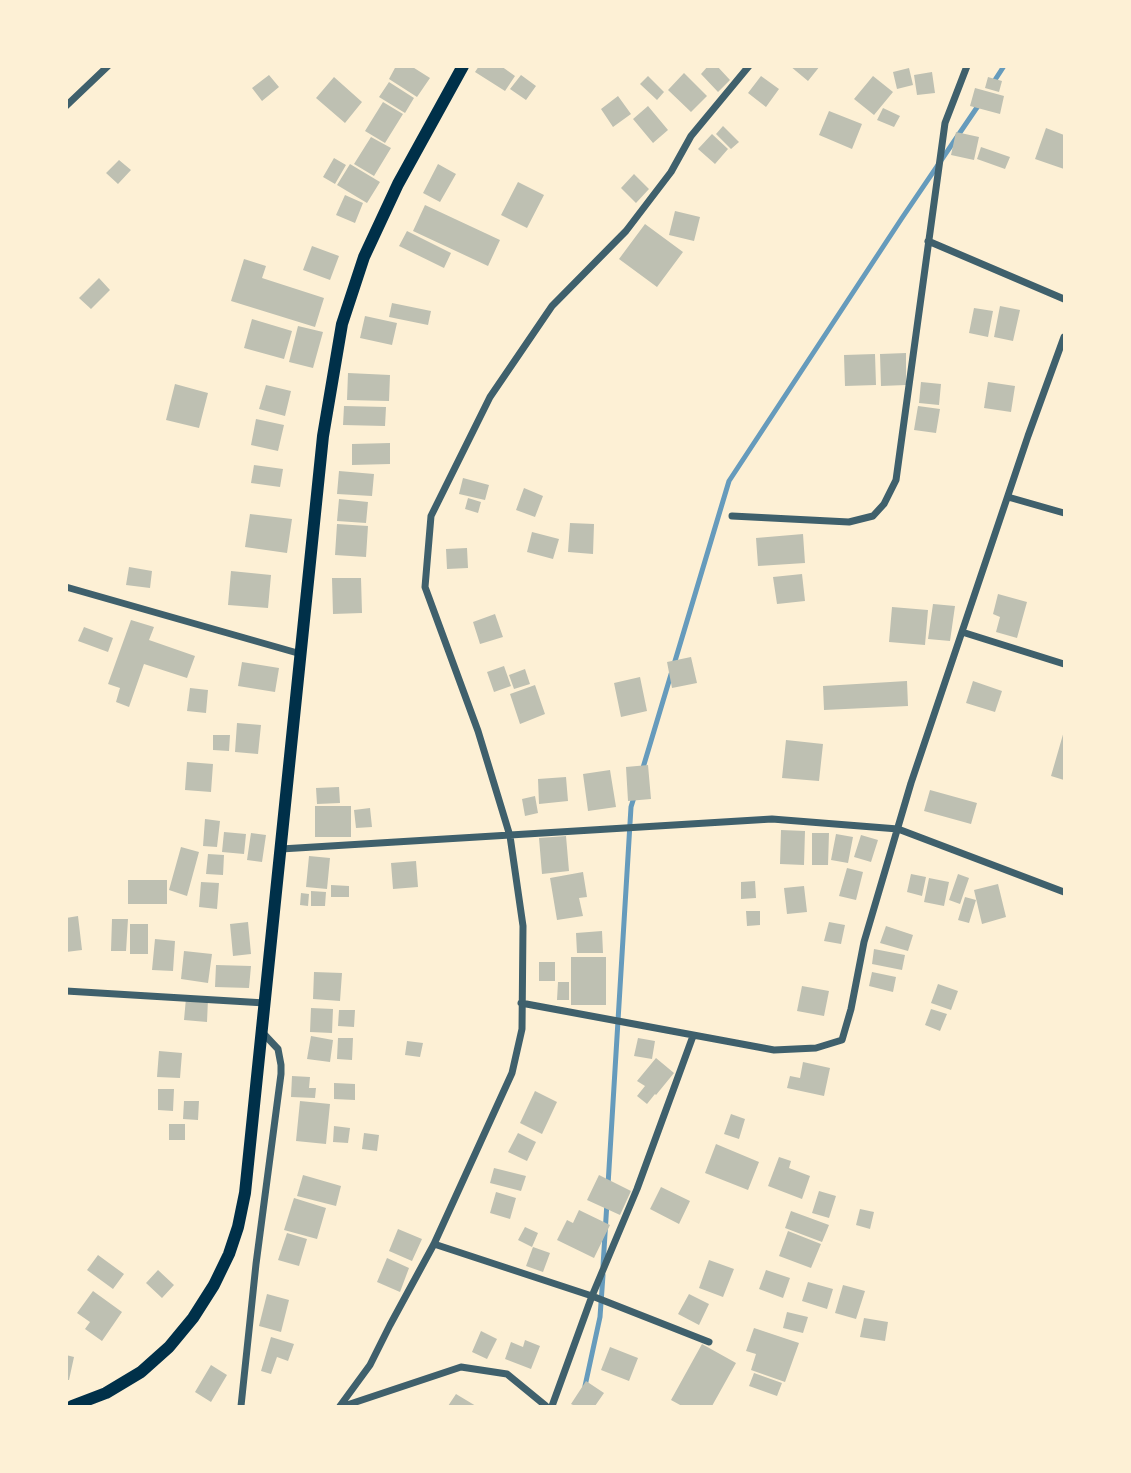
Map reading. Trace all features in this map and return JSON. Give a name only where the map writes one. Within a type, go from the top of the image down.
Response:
[{"type":"highway","points":[[72,1406],[106,1394],[141,1372],[169,1347],[193,1318],[214,1285],[238,1227],[245,1193],[323,436],[342,324],[364,257],[386,208],[463,66]]},
{"type":"street","points":[[66,106],[108,66]]},
{"type":"street","points":[[342,1406],[370,1365],[434,1244],[512,1073],[522,1029],[523,926],[510,836],[478,730],[425,587],[431,516],[489,397],[552,306],[626,231],[671,172],[691,136],[750,66]]},
{"type":"street","points":[[732,516],[849,522],[873,516],[884,504],[896,480],[945,123],[967,66]]},
{"type":"street","points":[[928,241],[1065,299]]},
{"type":"street","points":[[521,1003],[774,1051],[816,1048],[842,1040],[864,942],[911,783],[1065,337]]},
{"type":"street","points":[[1008,497],[1065,513]]},
{"type":"street","points":[[66,587],[301,654]]},
{"type":"street","points":[[962,632],[1065,664]]},
{"type":"street","points":[[281,849],[772,819],[898,829],[1065,892]]},
{"type":"street","points":[[66,991],[265,1003]]},
{"type":"street","points":[[242,1406],[256,1264],[281,1074],[278,1049],[262,1031]]},
{"type":"street","points":[[552,1406],[592,1296],[637,1189],[693,1036]]},
{"type":"street","points":[[434,1244],[592,1296],[709,1342]]},
{"type":"street","points":[[342,1406],[461,1367],[507,1374],[546,1406]]},
{"type":"building","points":[[396,66],[411,66],[430,78],[417,97],[389,79]]},
{"type":"building","points":[[479,66],[501,66],[515,76],[505,91],[475,72]]},
{"type":"building","points":[[708,66],[717,66],[730,80],[718,92],[701,74]]},
{"type":"building","points":[[790,66],[820,66],[808,81]]},
{"type":"building","points":[[909,68],[913,85],[897,89],[893,72]]},
{"type":"building","points":[[932,72],[935,93],[917,95],[914,75]]},
{"type":"building","points":[[684,73],[707,96],[691,112],[668,90]]},
{"type":"building","points":[[269,75],[279,87],[262,101],[252,88]]},
{"type":"building","points":[[521,75],[536,86],[526,100],[510,89]]},
{"type":"building","points":[[648,76],[664,92],[657,100],[640,84]]},
{"type":"building","points":[[761,76],[779,89],[766,107],[748,93]]},
{"type":"building","points":[[873,76],[893,92],[874,115],[854,99]]},
{"type":"building","points":[[334,77],[362,102],[345,123],[316,98]]},
{"type":"building","points":[[988,77],[1002,81],[999,92],[985,88]]},
{"type":"building","points":[[389,82],[414,98],[405,113],[379,97]]},
{"type":"building","points":[[975,88],[1004,96],[1000,114],[970,106]]},
{"type":"building","points":[[618,96],[631,114],[613,127],[601,109]]},
{"type":"building","points":[[383,102],[403,114],[385,143],[365,131]]},
{"type":"building","points":[[648,106],[668,130],[653,143],[633,119]]},
{"type":"building","points":[[883,108],[900,116],[894,127],[877,120]]},
{"type":"building","points":[[829,111],[862,124],[852,149],[819,135]]},
{"type":"building","points":[[723,126],[739,142],[731,149],[716,134]]},
{"type":"building","points":[[1046,128],[1064,135],[1064,169],[1035,159]]},
{"type":"building","points":[[956,132],[979,137],[974,160],[951,155]]},
{"type":"building","points":[[712,134],[728,149],[715,164],[698,149]]},
{"type":"building","points":[[371,137],[391,148],[374,176],[354,164]]},
{"type":"building","points":[[981,147],[1010,157],[1005,169],[977,159]]},
{"type":"building","points":[[334,158],[346,165],[335,184],[323,177]]},
{"type":"building","points":[[119,160],[131,170],[118,184],[106,173]]},
{"type":"building","points":[[350,164],[380,182],[367,203],[337,185]]},
{"type":"building","points":[[438,164],[456,174],[440,202],[423,193]]},
{"type":"building","points":[[634,174],[649,189],[636,203],[621,188]]},
{"type":"building","points":[[518,182],[544,195],[527,228],[501,215]]},
{"type":"building","points":[[345,195],[363,203],[355,223],[336,215]]},
{"type":"building","points":[[425,205],[500,240],[488,266],[413,231]]},
{"type":"building","points":[[675,211],[700,217],[694,241],[669,235]]},
{"type":"building","points":[[645,224],[683,252],[657,287],[619,259]]},
{"type":"building","points":[[407,231],[451,253],[444,268],[399,246]]},
{"type":"building","points":[[312,246],[339,256],[330,280],[303,270]]},
{"type":"building","points":[[244,259],[266,266],[262,278],[324,298],[315,327],[231,301]]},
{"type":"building","points":[[99,278],[110,290],[91,309],[79,298]]},
{"type":"building","points":[[392,303],[431,311],[428,325],[389,317]]},
{"type":"building","points":[[1000,306],[1020,310],[1013,341],[994,337]]},
{"type":"building","points":[[974,308],[993,311],[988,337],[969,333]]},
{"type":"building","points":[[365,316],[397,323],[392,345],[360,338]]},
{"type":"building","points":[[252,319],[292,331],[284,359],[244,348]]},
{"type":"building","points":[[298,326],[323,332],[313,368],[289,362]]},
{"type":"building","points":[[906,353],[906,385],[881,386],[880,354]]},
{"type":"building","points":[[875,354],[876,385],[845,386],[844,355]]},
{"type":"building","points":[[348,373],[390,375],[389,401],[347,400]]},
{"type":"building","points":[[921,382],[941,384],[939,405],[919,403]]},
{"type":"building","points":[[988,382],[1015,386],[1011,412],[984,408]]},
{"type":"building","points":[[175,384],[208,393],[199,428],[166,420]]},
{"type":"building","points":[[266,385],[291,391],[285,416],[259,409]]},
{"type":"building","points":[[344,406],[386,407],[385,426],[343,425]]},
{"type":"building","points":[[918,406],[940,409],[936,433],[914,430]]},
{"type":"building","points":[[256,419],[284,425],[278,451],[251,445]]},
{"type":"building","points":[[390,443],[390,464],[352,465],[352,444]]},
{"type":"building","points":[[254,465],[283,469],[280,487],[251,483]]},
{"type":"building","points":[[339,471],[374,474],[372,496],[337,494]]},
{"type":"building","points":[[463,478],[489,485],[485,500],[459,494]]},
{"type":"building","points":[[524,488],[543,496],[535,517],[516,510]]},
{"type":"building","points":[[468,498],[481,502],[478,513],[465,509]]},
{"type":"building","points":[[339,499],[368,502],[366,523],[337,521]]},
{"type":"building","points":[[250,514],[292,519],[287,553],[245,547]]},
{"type":"building","points":[[570,523],[594,524],[593,554],[568,552]]},
{"type":"building","points":[[337,524],[368,526],[366,557],[335,555]]},
{"type":"building","points":[[532,532],[559,539],[553,559],[527,552]]},
{"type":"building","points":[[803,534],[805,563],[758,566],[756,538]]},
{"type":"building","points":[[467,548],[468,568],[447,569],[446,549]]},
{"type":"building","points":[[129,567],[152,571],[150,588],[126,585]]},
{"type":"building","points":[[231,571],[271,575],[268,608],[228,605]]},
{"type":"building","points":[[802,574],[805,601],[777,604],[773,577]]},
{"type":"building","points":[[332,578],[361,578],[362,613],[333,614]]},
{"type":"building","points":[[998,594],[1027,602],[1017,638],[996,632],[1000,617],[993,614]]},
{"type":"building","points":[[933,604],[955,606],[950,641],[928,639]]},
{"type":"building","points":[[892,607],[928,610],[925,645],[889,642]]},
{"type":"building","points":[[495,614],[503,637],[480,644],[473,622]]},
{"type":"building","points":[[131,620],[154,627],[149,640],[195,656],[187,678],[144,664],[129,707],[116,702],[120,688],[108,684]]},
{"type":"building","points":[[84,627],[113,638],[108,652],[78,641]]},
{"type":"building","points":[[691,657],[697,683],[672,688],[667,662]]},
{"type":"building","points":[[242,662],[279,668],[275,692],[238,686]]},
{"type":"building","points":[[504,666],[511,686],[494,692],[487,672]]},
{"type":"building","points":[[525,669],[530,684],[514,689],[509,675]]},
{"type":"building","points":[[640,677],[647,711],[621,717],[614,683]]},
{"type":"building","points":[[907,681],[908,706],[824,710],[823,686]]},
{"type":"building","points":[[973,681],[1002,691],[995,712],[966,703]]},
{"type":"building","points":[[535,685],[545,714],[520,724],[510,694]]},
{"type":"building","points":[[190,688],[208,690],[206,713],[187,711]]},
{"type":"building","points":[[237,723],[261,725],[258,754],[235,752]]},
{"type":"building","points":[[1064,731],[1064,780],[1051,776]]},
{"type":"building","points":[[213,735],[230,735],[229,751],[213,750]]},
{"type":"building","points":[[786,740],[823,744],[819,781],[782,778]]},
{"type":"building","points":[[187,762],[213,764],[211,792],[185,790]]},
{"type":"building","points":[[648,765],[651,799],[628,801],[626,767]]},
{"type":"building","points":[[610,770],[616,807],[588,811],[583,774]]},
{"type":"building","points":[[566,777],[568,801],[539,804],[538,779]]},
{"type":"building","points":[[339,787],[340,803],[317,804],[316,788]]},
{"type":"building","points":[[930,790],[977,803],[971,824],[924,811]]},
{"type":"building","points":[[535,796],[538,813],[525,816],[522,799]]},
{"type":"building","points":[[315,806],[351,806],[351,837],[315,837]]},
{"type":"building","points":[[370,808],[372,827],[356,828],[354,810]]},
{"type":"building","points":[[205,819],[220,821],[217,847],[203,846]]},
{"type":"building","points":[[781,830],[805,831],[804,865],[780,864]]},
{"type":"building","points":[[224,832],[246,834],[244,854],[222,852]]},
{"type":"building","points":[[251,833],[266,835],[262,862],[247,860]]},
{"type":"building","points":[[812,833],[829,833],[828,865],[812,865]]},
{"type":"building","points":[[836,834],[853,837],[848,863],[831,860]]},
{"type":"building","points":[[861,835],[878,840],[871,862],[854,857]]},
{"type":"building","points":[[566,836],[569,871],[542,874],[539,838]]},
{"type":"building","points":[[181,847],[199,852],[187,896],[169,890]]},
{"type":"building","points":[[208,854],[224,855],[223,875],[206,874]]},
{"type":"building","points":[[309,856],[330,858],[327,889],[306,887]]},
{"type":"building","points":[[416,861],[418,887],[393,889],[391,863]]},
{"type":"building","points":[[847,868],[863,872],[856,900],[839,896]]},
{"type":"building","points":[[583,872],[587,897],[579,898],[583,916],[557,920],[550,878]]},
{"type":"building","points":[[911,874],[926,877],[922,896],[907,892]]},
{"type":"building","points":[[958,874],[969,878],[960,904],[949,900]]},
{"type":"building","points":[[929,878],[949,882],[944,906],[924,902]]},
{"type":"building","points":[[128,880],[167,880],[167,904],[128,904]]},
{"type":"building","points":[[755,881],[756,898],[741,899],[741,882]]},
{"type":"building","points":[[201,882],[219,883],[217,909],[199,907]]},
{"type":"building","points":[[998,884],[1006,917],[982,924],[974,890]]},
{"type":"building","points":[[331,885],[349,886],[349,897],[331,897]]},
{"type":"building","points":[[804,886],[807,912],[787,914],[784,888]]},
{"type":"building","points":[[311,891],[326,892],[325,906],[311,906]]},
{"type":"building","points":[[301,893],[309,894],[308,906],[300,905]]},
{"type":"building","points":[[965,897],[976,900],[969,923],[958,920]]},
{"type":"building","points":[[746,911],[760,911],[760,925],[747,926]]},
{"type":"building","points":[[78,916],[82,950],[66,952],[66,918]]},
{"type":"building","points":[[112,919],[128,919],[126,951],[111,951]]},
{"type":"building","points":[[248,922],[251,954],[233,956],[230,924]]},
{"type":"building","points":[[829,922],[845,925],[841,944],[824,941]]},
{"type":"building","points":[[130,924],[148,924],[148,954],[130,954]]},
{"type":"building","points":[[886,926],[913,935],[908,951],[880,943]]},
{"type":"building","points":[[602,931],[603,953],[577,953],[576,933]]},
{"type":"building","points":[[155,939],[175,941],[173,971],[152,970]]},
{"type":"building","points":[[874,949],[905,955],[902,970],[872,964]]},
{"type":"building","points":[[184,951],[212,954],[208,983],[181,979]]},
{"type":"building","points":[[571,957],[606,957],[606,1005],[571,1005]]},
{"type":"building","points":[[539,962],[555,962],[555,981],[539,981]]},
{"type":"building","points":[[216,965],[251,966],[249,988],[215,987]]},
{"type":"building","points":[[314,972],[342,973],[340,1001],[313,999]]},
{"type":"building","points":[[872,972],[896,977],[893,992],[869,986]]},
{"type":"building","points":[[558,982],[569,982],[569,1000],[557,1000]]},
{"type":"building","points":[[938,984],[958,991],[951,1010],[931,1003]]},
{"type":"building","points":[[802,986],[829,991],[824,1016],[797,1011]]},
{"type":"building","points":[[186,998],[208,999],[207,1022],[184,1020]]},
{"type":"building","points":[[311,1008],[333,1009],[332,1033],[310,1032]]},
{"type":"building","points":[[931,1009],[947,1014],[940,1031],[925,1025]]},
{"type":"building","points":[[339,1010],[355,1010],[354,1027],[338,1026]]},
{"type":"building","points":[[311,1036],[333,1040],[330,1062],[307,1059]]},
{"type":"building","points":[[338,1038],[353,1038],[352,1060],[337,1059]]},
{"type":"building","points":[[638,1038],[655,1041],[652,1059],[634,1056]]},
{"type":"building","points":[[407,1041],[423,1043],[420,1057],[405,1055]]},
{"type":"building","points":[[159,1051],[182,1053],[180,1078],[157,1077]]},
{"type":"building","points":[[656,1058],[674,1073],[647,1104],[637,1096],[645,1086],[637,1081]]},
{"type":"building","points":[[803,1062],[830,1068],[824,1096],[787,1088],[790,1076],[800,1078]]},
{"type":"building","points":[[292,1076],[310,1077],[309,1088],[316,1088],[315,1098],[291,1097]]},
{"type":"building","points":[[334,1083],[355,1084],[355,1100],[334,1099]]},
{"type":"building","points":[[158,1089],[174,1089],[173,1111],[158,1110]]},
{"type":"building","points":[[535,1091],[557,1102],[542,1134],[520,1123]]},
{"type":"building","points":[[184,1101],[199,1101],[198,1120],[183,1119]]},
{"type":"building","points":[[300,1101],[330,1104],[326,1144],[296,1141]]},
{"type":"building","points":[[731,1114],[745,1119],[739,1139],[724,1134]]},
{"type":"building","points":[[169,1124],[185,1124],[185,1140],[169,1140]]},
{"type":"building","points":[[334,1126],[350,1128],[348,1143],[333,1142]]},
{"type":"building","points":[[364,1133],[379,1135],[377,1151],[362,1149]]},
{"type":"building","points":[[518,1133],[536,1142],[527,1161],[508,1152]]},
{"type":"building","points":[[716,1144],[759,1162],[748,1190],[705,1173]]},
{"type":"building","points":[[779,1157],[791,1161],[789,1168],[810,1176],[802,1199],[768,1186]]},
{"type":"building","points":[[494,1168],[526,1176],[521,1191],[490,1183]]},
{"type":"building","points":[[303,1175],[341,1186],[336,1206],[297,1196]]},
{"type":"building","points":[[599,1175],[631,1191],[620,1215],[587,1200]]},
{"type":"building","points":[[661,1187],[690,1201],[679,1224],[650,1209]]},
{"type":"building","points":[[819,1191],[836,1196],[829,1218],[812,1213]]},
{"type":"building","points":[[496,1192],[516,1198],[510,1219],[490,1213]]},
{"type":"building","points":[[294,1198],[326,1208],[317,1239],[284,1230]]},
{"type":"building","points":[[860,1209],[874,1212],[870,1229],[856,1225]]},
{"type":"building","points":[[579,1210],[610,1225],[594,1258],[557,1240],[567,1220],[573,1223]]},
{"type":"building","points":[[791,1211],[829,1225],[822,1242],[785,1228]]},
{"type":"building","points":[[525,1227],[538,1233],[532,1247],[518,1240]]},
{"type":"building","points":[[398,1229],[422,1239],[412,1261],[389,1251]]},
{"type":"building","points":[[788,1231],[821,1244],[811,1268],[779,1256]]},
{"type":"building","points":[[287,1233],[307,1239],[299,1266],[278,1260]]},
{"type":"building","points":[[533,1247],[550,1253],[543,1272],[526,1266]]},
{"type":"building","points":[[98,1255],[124,1274],[113,1289],[87,1270]]},
{"type":"building","points":[[387,1258],[409,1268],[400,1292],[377,1282]]},
{"type":"building","points":[[709,1260],[734,1269],[723,1297],[699,1288]]},
{"type":"building","points":[[158,1270],[174,1285],[162,1298],[146,1283]]},
{"type":"building","points":[[766,1270],[790,1278],[783,1298],[759,1289]]},
{"type":"building","points":[[808,1282],[833,1289],[827,1309],[802,1301]]},
{"type":"building","points":[[843,1285],[865,1291],[856,1319],[835,1313]]},
{"type":"building","points":[[93,1291],[122,1312],[102,1341],[85,1329],[90,1322],[77,1313]]},
{"type":"building","points":[[267,1294],[289,1300],[281,1332],[259,1326]]},
{"type":"building","points":[[689,1294],[709,1304],[699,1325],[678,1314]]},
{"type":"building","points":[[787,1312],[808,1317],[803,1333],[783,1328]]},
{"type":"building","points":[[864,1318],[888,1322],[885,1341],[860,1337]]},
{"type":"building","points":[[754,1328],[799,1343],[785,1382],[751,1370],[756,1354],[746,1351]]},
{"type":"building","points":[[481,1331],[497,1339],[487,1359],[472,1352]]},
{"type":"building","points":[[271,1337],[294,1344],[288,1361],[277,1357],[271,1374],[261,1371]]},
{"type":"building","points":[[525,1340],[540,1346],[531,1369],[505,1359],[511,1342],[523,1347]]},
{"type":"building","points":[[702,1344],[736,1363],[712,1406],[682,1406],[671,1400]]},
{"type":"building","points":[[610,1347],[638,1358],[629,1381],[601,1370]]},
{"type":"building","points":[[66,1355],[74,1357],[69,1380],[66,1380]]},
{"type":"building","points":[[211,1365],[227,1375],[211,1402],[195,1392]]},
{"type":"building","points":[[754,1373],[782,1383],[777,1396],[749,1386]]},
{"type":"building","points":[[586,1381],[604,1393],[595,1406],[571,1404]]},
{"type":"building","points":[[456,1394],[476,1406],[448,1406]]},
{"type":"waterway","points":[[993,83],[1004,66]]},
{"type":"waterway","points":[[642,771],[729,481],[980,103]]},
{"type":"waterway","points":[[608,1185],[631,807],[635,794]]},
{"type":"waterway","points":[[603,1266],[607,1202]]},
{"type":"waterway","points":[[585,1386],[600,1317],[603,1275]]}]
